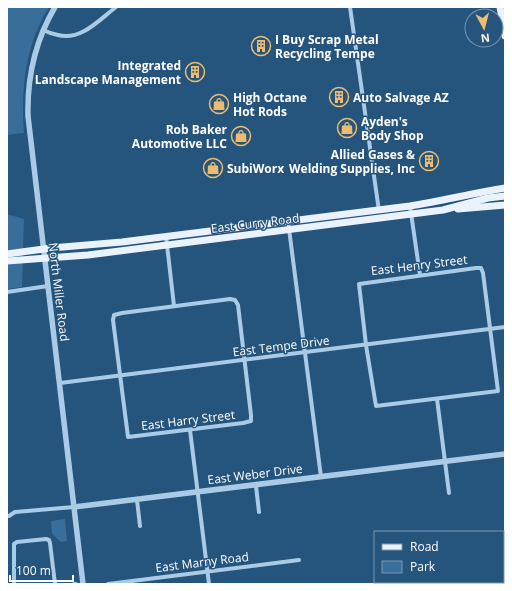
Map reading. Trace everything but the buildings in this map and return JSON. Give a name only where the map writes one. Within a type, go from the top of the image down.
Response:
[{"type":"main road","points":[[500,7],[505,36]]},
{"type":"main road","name":"East Curry Road","points":[[7,254],[410,206],[505,188]]},
{"type":"main road","name":"East Curry Road","points":[[7,261],[88,255],[443,210],[488,198],[505,196]]},
{"type":"main road","points":[[443,210],[505,205]]},
{"type":"street","name":"North Miller Road","points":[[55,7],[42,30],[31,65],[27,103],[43,250],[84,584]]},
{"type":"street","points":[[42,30],[59,36],[79,34],[87,31],[116,7]]},
{"type":"street","points":[[350,7],[380,218]]},
{"type":"street","points":[[410,206],[420,276]]},
{"type":"street","points":[[288,221],[321,477]]},
{"type":"street","points":[[166,236],[174,306]]},
{"type":"street","name":"East Henry Street","points":[[366,345],[358,284],[481,268],[490,329]]},
{"type":"street","points":[[7,292],[48,286]]},
{"type":"street","points":[[120,376],[113,320],[114,315],[174,306],[230,299],[235,300],[238,305],[245,360]]},
{"type":"street","name":"East Tempe Drive","points":[[60,383],[505,327]]},
{"type":"street","points":[[366,345],[376,406],[437,399],[498,391],[490,329]]},
{"type":"street","name":"East Harry Street","points":[[120,376],[128,437],[243,424],[251,421],[252,414],[245,360]]},
{"type":"street","points":[[437,399],[449,493]]},
{"type":"street","points":[[190,430],[209,584]]},
{"type":"street","name":"East Weber Drive","points":[[9,516],[15,512],[74,507],[256,486],[505,454]]},
{"type":"street","points":[[256,486],[259,512]]},
{"type":"street","points":[[137,500],[140,526]]},
{"type":"street","points":[[14,584],[14,544],[17,542],[46,539],[49,540],[50,543],[55,584]]},
{"type":"street","name":"East Marny Road","points":[[108,584],[299,560]]},
{"type":"green space","points":[[7,7],[49,7],[35,37],[26,68],[23,100],[24,133],[7,135]]},
{"type":"green space","points":[[7,214],[24,219],[22,287],[7,289]]},
{"type":"green space","points":[[65,519],[67,541],[61,542],[52,534],[51,521]]},
{"type":"place","name":"I Buy Scrap Metal Recycling Tempe","points":[[261,46]]},
{"type":"place","name":"Integrated Landscape Management","points":[[195,72]]},
{"type":"place","name":"Auto Salvage AZ","points":[[339,97]]},
{"type":"place","name":"High Octane Hot Rods","points":[[219,104]]},
{"type":"place","name":"Ayden's Body Shop","points":[[347,128]]},
{"type":"place","name":"Rob Baker Automotive LLC","points":[[241,136]]},
{"type":"place","name":"Allied Gases & Welding Supplies, Inc","points":[[429,161]]},
{"type":"place","name":"SubiWorx","points":[[213,168]]}]
